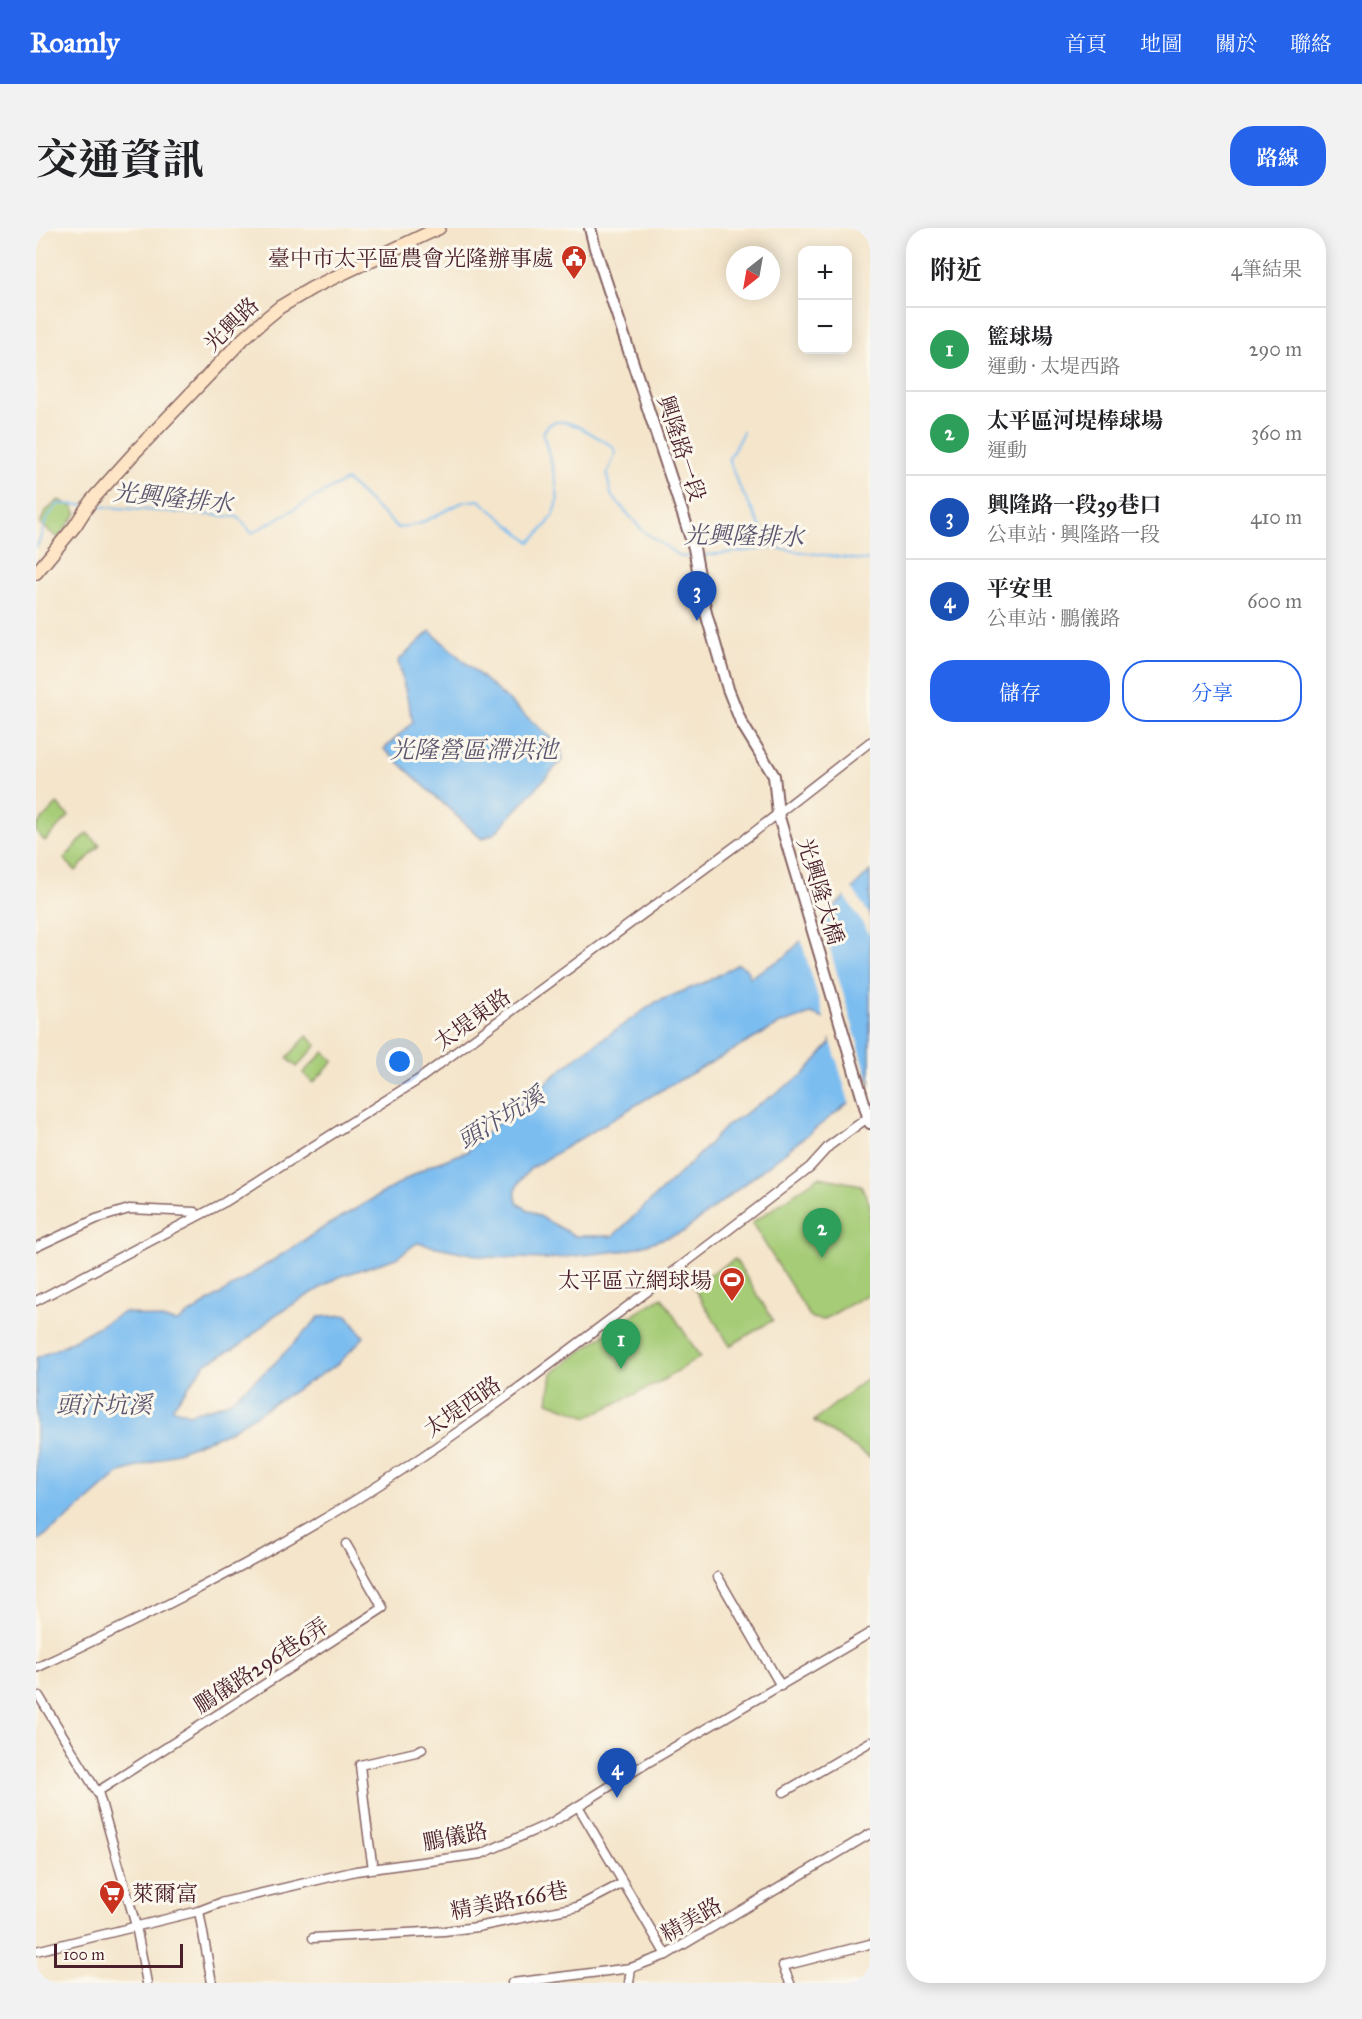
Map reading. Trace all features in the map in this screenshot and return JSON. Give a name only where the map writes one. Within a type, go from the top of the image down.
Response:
[{"type":"main road","name":"光興路","points":[[36,573],[75,526],[91,501],[137,450],[243,339],[280,307],[312,288],[439,228]]},
{"type":"street","name":"興隆路一段","points":[[590,228],[694,548],[706,613],[728,689],[741,722],[774,776],[778,814]]},
{"type":"street","name":"太堤東路","points":[[36,1301],[225,1202],[380,1105],[569,970],[778,814],[870,742]]},
{"type":"street","name":"光興隆大橋","points":[[778,814],[869,1119]]},
{"type":"street","name":"太堤西路","points":[[36,1668],[221,1577],[317,1523],[410,1464],[542,1372],[801,1174],[817,1161],[829,1146],[869,1119]]},
{"type":"street","points":[[36,1247],[96,1219],[129,1209],[195,1212]]},
{"type":"street","name":"鵬儀路296巷6弄","points":[[97,1792],[383,1608],[346,1544]]},
{"type":"street","points":[[718,1577],[781,1686]]},
{"type":"street","name":"鵬儀路","points":[[36,1951],[199,1911],[220,1903],[373,1868],[481,1854],[551,1823],[870,1633]]},
{"type":"street","points":[[39,1696],[97,1792],[136,1926],[147,1983]]},
{"type":"street","points":[[784,1792],[870,1742]]},
{"type":"street","points":[[373,1868],[360,1766],[422,1749]]},
{"type":"street","points":[[578,1806],[666,1955]]},
{"type":"street","name":"精美路","points":[[512,1983],[631,1968],[666,1955],[870,1834]]},
{"type":"street","name":"精美路166巷","points":[[313,1938],[477,1927],[577,1907],[623,1883]]},
{"type":"street","points":[[199,1911],[212,1983]]},
{"type":"street","points":[[790,1983],[783,1966],[870,1944]]},
{"type":"street","points":[[629,1983],[631,1968]]},
{"type":"green space","points":[[59,500],[72,506],[77,513],[58,538],[40,524],[45,512]]},
{"type":"green space","points":[[57,804],[69,816],[45,841],[36,832],[36,826]]},
{"type":"green space","points":[[87,833],[100,845],[76,871],[64,859]]},
{"type":"green space","points":[[307,1036],[317,1045],[297,1067],[287,1058]]},
{"type":"green space","points":[[324,1052],[334,1061],[313,1083],[303,1073]]},
{"type":"green space","points":[[819,1177],[861,1185],[870,1205],[870,1293],[823,1320],[811,1318],[752,1223]]},
{"type":"green space","name":"太平區立網球場","points":[[735,1259],[773,1320],[730,1346],[692,1285]]},
{"type":"green space","points":[[662,1297],[700,1357],[658,1383],[588,1417],[548,1402],[552,1373],[620,1323]]},
{"type":"green space","points":[[870,1376],[870,1458],[814,1421]]},
{"type":"water","name":"光隆營區滯洪池","points":[[430,631],[561,747],[562,760],[495,833],[482,839],[384,749],[413,722],[398,661]]},
{"type":"water","name":"頭汴坑溪","points":[[870,871],[870,1086],[683,1232],[629,1250],[547,1259],[486,1257],[417,1243],[396,1258],[339,1277],[275,1315],[241,1345],[206,1363],[172,1408],[189,1414],[227,1403],[273,1365],[319,1317],[347,1315],[364,1337],[338,1364],[228,1432],[121,1472],[68,1518],[36,1542],[36,1358],[65,1345],[124,1312],[177,1322],[326,1226],[429,1166],[466,1152],[505,1116],[578,1056],[656,1002],[708,981],[738,964],[747,969],[750,977],[785,957]],"holes":[[[811,1014],[825,1019],[832,1027],[830,1044],[804,1074],[725,1127],[697,1157],[613,1236],[575,1236],[518,1204],[516,1189],[530,1169],[651,1096],[780,1024]]]},
{"type":"pier","points":[[851,886],[870,916],[870,935],[843,893]]},
{"type":"pier","points":[[820,916],[870,1084],[870,1090],[850,1105],[800,937]]},
{"type":"waterway","name":"光興隆排水","points":[[93,506],[238,517],[252,533],[346,480],[398,528],[419,524],[463,502],[479,500],[530,542],[546,525],[557,504],[555,479],[543,434],[548,426],[556,422],[565,422],[585,430],[612,446],[616,452],[607,475],[611,495],[644,532],[681,557],[693,556]]},
{"type":"waterway","points":[[743,432],[729,459],[737,482],[772,548]]},
{"type":"waterway","name":"光興隆排水","points":[[36,547],[46,520],[58,504],[84,505]]},
{"type":"waterway","name":"光興隆排水","points":[[699,556],[772,548],[870,561]]},
{"type":"place","name":"臺中市太平區農會光隆辦事處","points":[[574,281]]},
{"type":"place","name":"興隆路一段39巷口","points":[[697,621]]},
{"type":"place","name":"太平區河堤棒球場","points":[[822,1258]]},
{"type":"place","name":"太平區立網球場","points":[[732,1303]]},
{"type":"place","name":"籃球場","points":[[621,1369]]},
{"type":"place","name":"平安里","points":[[617,1798]]},
{"type":"place","name":"萊爾富","points":[[112,1916]]}]
